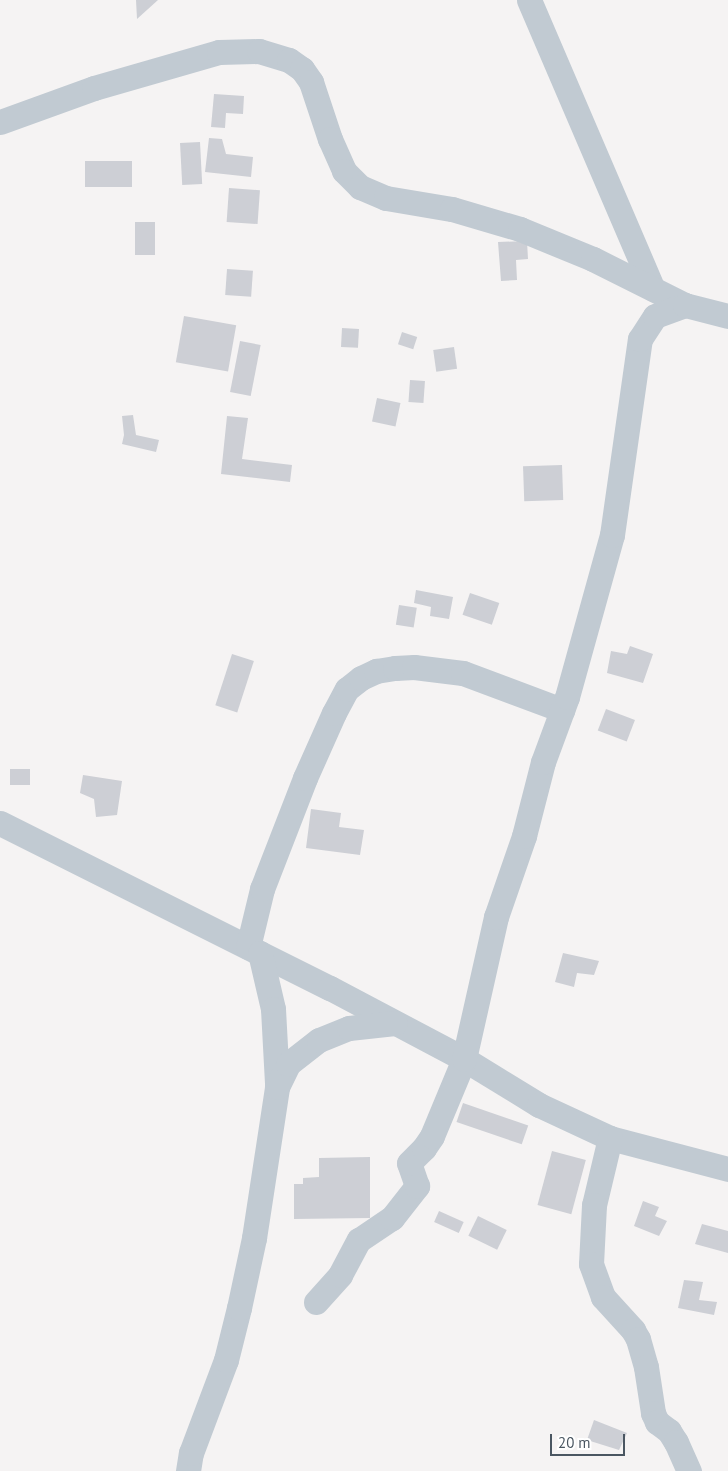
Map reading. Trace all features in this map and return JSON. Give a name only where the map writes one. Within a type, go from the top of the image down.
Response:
[{"type":"street","points":[[529,0],[653,289]]},
{"type":"street","points":[[0,122],[94,88],[219,52],[259,51],[289,60],[302,68],[311,82],[330,139],[344,171],[360,187],[386,198],[452,209],[520,229],[593,258],[685,305],[728,316]]},
{"type":"street","points":[[316,1302],[340,1275],[359,1240],[392,1218],[418,1186],[409,1163],[424,1148],[432,1136],[464,1059],[496,917],[524,836],[543,762],[562,710],[612,535],[640,339],[655,316],[685,305]]},
{"type":"street","points":[[188,1471],[191,1454],[226,1360],[239,1308],[254,1238],[277,1087],[273,1009],[254,950],[262,889],[305,778],[334,713],[347,689],[361,678],[376,671],[414,667],[464,673],[562,710]]},
{"type":"street","points":[[0,823],[330,988],[464,1059],[539,1105],[610,1138],[728,1169]]},
{"type":"street","points":[[277,1087],[288,1064],[319,1040],[349,1028],[395,1023]]},
{"type":"street","points":[[610,1138],[594,1205],[591,1264],[603,1297],[633,1330],[638,1339],[646,1367],[653,1413],[657,1422],[669,1431],[676,1442],[689,1471]]},
{"type":"building","points":[[136,0],[158,0],[137,19]]},
{"type":"building","points":[[214,94],[244,96],[243,114],[226,113],[225,128],[211,127]]},
{"type":"building","points":[[209,138],[222,139],[226,154],[253,157],[251,177],[205,172]]},
{"type":"building","points":[[200,142],[202,184],[182,185],[180,143]]},
{"type":"building","points":[[85,161],[132,161],[132,187],[85,187]]},
{"type":"building","points":[[229,188],[260,190],[258,224],[227,222]]},
{"type":"building","points":[[135,222],[155,222],[155,255],[135,255]]},
{"type":"building","points":[[527,241],[528,259],[516,260],[517,280],[501,281],[498,242]]},
{"type":"building","points":[[227,269],[253,271],[251,297],[225,295]]},
{"type":"building","points":[[184,316],[236,325],[228,371],[176,362]]},
{"type":"building","points":[[342,328],[359,329],[358,348],[341,347]]},
{"type":"building","points":[[402,332],[417,337],[413,349],[398,344]]},
{"type":"building","points":[[240,341],[261,345],[251,396],[230,392]]},
{"type":"building","points":[[454,347],[457,369],[436,372],[433,350]]},
{"type":"building","points":[[410,380],[425,381],[423,403],[408,402]]},
{"type":"building","points":[[377,398],[400,403],[395,426],[372,421]]},
{"type":"building","points":[[133,415],[136,435],[159,440],[156,452],[122,444],[124,435],[122,416]]},
{"type":"building","points":[[227,416],[248,418],[242,459],[292,465],[290,482],[221,474]]},
{"type":"building","points":[[562,465],[563,500],[524,501],[523,466]]},
{"type":"building","points":[[416,590],[453,597],[449,619],[430,616],[431,607],[414,603]]},
{"type":"building","points":[[470,593],[499,603],[492,625],[463,615]]},
{"type":"building","points":[[399,605],[417,608],[414,628],[396,625]]},
{"type":"building","points":[[630,646],[653,654],[643,683],[607,673],[611,651],[627,654]]},
{"type":"building","points":[[232,654],[254,661],[237,712],[215,705]]},
{"type":"building","points":[[606,709],[635,720],[627,742],[598,730]]},
{"type":"building","points":[[10,769],[30,769],[30,785],[10,785]]},
{"type":"building","points":[[83,775],[122,781],[117,815],[96,817],[94,799],[80,793]]},
{"type":"building","points":[[311,809],[341,813],[339,827],[364,830],[360,855],[306,848]]},
{"type":"building","points":[[563,953],[599,961],[594,975],[577,973],[574,987],[555,982]]},
{"type":"building","points":[[463,1103],[528,1125],[522,1144],[456,1122]]},
{"type":"building","points":[[552,1151],[586,1160],[571,1214],[538,1205]]},
{"type":"building","points":[[370,1157],[370,1218],[294,1219],[294,1184],[303,1184],[303,1178],[319,1177],[319,1158]]},
{"type":"building","points":[[643,1201],[659,1207],[655,1216],[667,1221],[659,1236],[634,1226]]},
{"type":"building","points":[[439,1211],[464,1222],[459,1233],[434,1222]]},
{"type":"building","points":[[478,1216],[507,1230],[497,1250],[468,1236]]},
{"type":"building","points":[[702,1224],[728,1231],[728,1253],[695,1244]]},
{"type":"building","points":[[684,1280],[703,1282],[699,1300],[717,1302],[714,1315],[678,1308]]},
{"type":"building","points":[[594,1420],[627,1433],[619,1450],[587,1440]]}]
